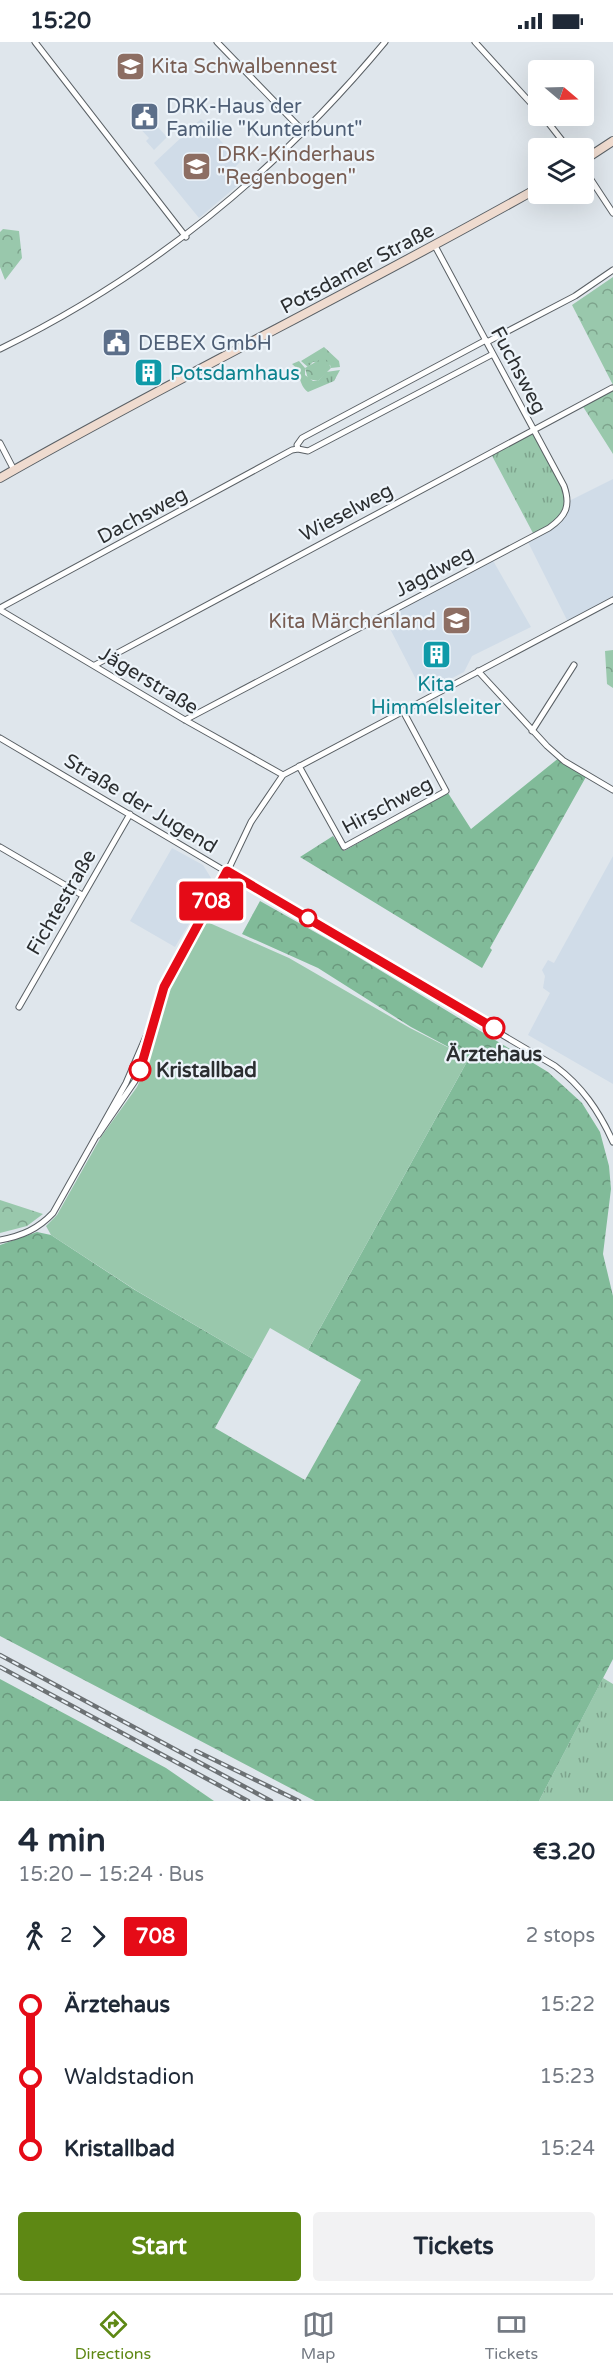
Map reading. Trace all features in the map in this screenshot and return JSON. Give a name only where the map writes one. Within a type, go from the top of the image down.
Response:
[{"type":"main road","points":[[594,153],[613,141]]},
{"type":"main road","name":"Potsdamer Straße","points":[[0,478],[68,439],[435,246],[528,194]]},
{"type":"street","points":[[35,42],[186,237]]},
{"type":"street","points":[[217,42],[303,131]]},
{"type":"street","points":[[0,349],[97,296],[186,237],[303,131],[385,42]]},
{"type":"street","points":[[476,42],[528,100]]},
{"type":"street","points":[[551,126],[560,138]]},
{"type":"street","points":[[594,184],[613,213]]},
{"type":"street","name":"Fuchsweg","points":[[435,246],[564,486],[568,501],[567,511]]},
{"type":"street","name":"Dachsweg","points":[[298,449],[297,445],[302,438],[575,296],[613,270]]},
{"type":"street","name":"Dachsweg","points":[[0,609],[298,449],[308,452],[493,354]]},
{"type":"street","name":"Wieselweg","points":[[95,665],[612,388]]},
{"type":"street","points":[[0,443],[14,470]]},
{"type":"street","name":"Jagdweg","points":[[185,720],[549,528],[567,511]]},
{"type":"street","points":[[0,1240],[19,1236],[38,1228],[53,1213],[126,1083],[154,1022],[164,987],[251,822],[271,788],[283,775],[613,600]]},
{"type":"street","name":"Jägerstraße","points":[[0,609],[185,720],[283,775]]},
{"type":"street","points":[[532,731],[574,665]]},
{"type":"street","points":[[478,671],[532,731],[564,761],[613,790]]},
{"type":"street","name":"Hirschweg","points":[[299,766],[344,848],[446,792],[403,711]]},
{"type":"street","name":"Straße der Jugend","points":[[0,738],[555,1065],[577,1084],[592,1102],[613,1142]]},
{"type":"street","name":"Fichtestraße","points":[[19,1007],[130,814]]},
{"type":"street","points":[[0,847],[82,895]]},
{"type":"shaded area","points":[[141,109],[167,137],[154,150],[146,141],[149,138],[131,119]]},
{"type":"shaded area","name":"DRK-Kinderhaus \"Regenbogen\"","points":[[201,119],[240,162],[233,169],[244,180],[199,218],[154,163]]},
{"type":"shaded area","points":[[613,479],[613,600],[568,622],[526,538],[549,528],[569,501]]},
{"type":"shaded area","name":"Kita Märchenland","points":[[491,557],[531,627],[472,656],[464,672],[423,693],[383,615]]},
{"type":"shaded area","points":[[172,848],[203,865],[211,878],[205,897],[175,947],[130,921]]},
{"type":"shaded area","points":[[613,856],[613,1084],[528,1035],[550,993],[543,988],[545,976],[542,970],[548,960],[554,963]]},
{"type":"green space","points":[[3,229],[19,231],[22,258],[5,280],[0,267],[0,232]]},
{"type":"green space","points":[[613,277],[613,385],[572,305]]},
{"type":"green space","points":[[324,347],[339,361],[340,367],[331,368],[330,365],[313,362],[308,367],[301,361]]},
{"type":"green space","points":[[321,359],[327,360],[331,368],[318,381],[308,379],[305,368]]},
{"type":"green space","points":[[299,361],[305,368],[305,375],[313,381],[318,381],[326,372],[340,370],[334,381],[308,392],[292,364]]},
{"type":"green space","points":[[613,388],[613,454],[582,405]]},
{"type":"green space","points":[[534,429],[569,501],[559,521],[534,535],[490,452]]},
{"type":"green space","points":[[613,650],[613,688],[607,684],[605,651]]},
{"type":"green space","points":[[560,757],[587,775],[490,948],[492,950],[482,968],[300,857],[333,836],[344,851],[448,793],[471,829]]},
{"type":"green space","points":[[260,901],[345,949],[548,1072],[582,1103],[600,1132],[609,1166],[611,1189],[603,1254],[613,1296],[613,1659],[539,1801],[315,1801],[0,1636],[0,1245],[37,1232],[51,1235],[135,1290],[253,1359],[215,1428],[305,1480],[361,1380],[308,1350],[469,1058],[411,1027],[318,968],[242,934]]},
{"type":"green space","points":[[205,921],[289,958],[410,1028],[469,1058],[308,1350],[270,1328],[253,1359],[137,1291],[51,1235],[46,1226],[57,1215],[101,1137],[137,1087],[147,1065],[169,987]]},
{"type":"green space","points":[[0,1200],[43,1214],[27,1226],[0,1233]]},
{"type":"green space","points":[[603,1678],[613,1684],[613,1801],[539,1801]]},
{"type":"green space","points":[[0,1679],[166,1768],[214,1801],[0,1801]]},
{"type":"railway","points":[[0,1655],[271,1801]]},
{"type":"railway","points":[[0,1667],[248,1801]]},
{"type":"railway","points":[[196,1751],[299,1801]]},
{"type":"bus line","name":"708","points":[[140,1070],[164,987],[227,871],[494,1028]]},
{"type":"place","name":"Kita Schwalbennest","points":[[130,66]]},
{"type":"place","name":"DRK-Haus der Familie \"Kunterbunt\"","points":[[145,117]]},
{"type":"place","name":"DRK-Kinderhaus \"Regenbogen\"","points":[[196,166]]},
{"type":"place","name":"DEBEX GmbH","points":[[117,343]]},
{"type":"place","name":"Potsdamhaus","points":[[149,373]]},
{"type":"place","name":"Kita Märchenland","points":[[457,621]]},
{"type":"place","name":"Kita Himmelsleiter","points":[[436,654]]},
{"type":"place","name":"Ärztehaus","points":[[494,1028]]},
{"type":"place","name":"Kristallbad","points":[[140,1070]]}]
